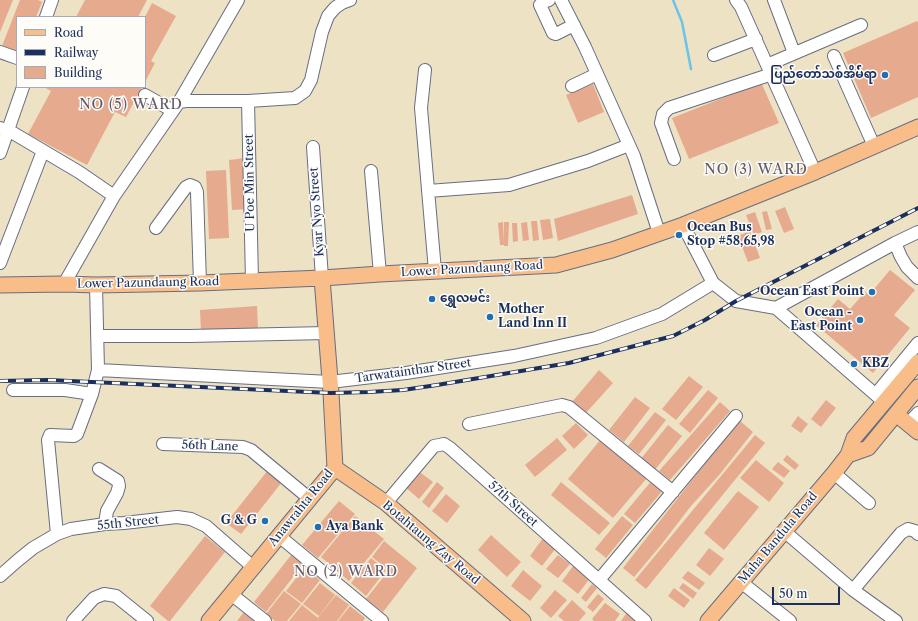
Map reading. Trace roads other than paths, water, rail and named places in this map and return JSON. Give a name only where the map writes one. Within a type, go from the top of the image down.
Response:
[{"type":"main road","name":"Lower Pazundaung Road","points":[[0,285],[200,283],[252,273],[322,278],[556,265],[612,250],[683,225],[815,172],[918,127]]},
{"type":"main road","name":"Anawrahta Road","points":[[209,621],[335,468],[322,278]]},
{"type":"main road","name":"Maha Bandula Road","points":[[708,621],[848,455],[854,438],[880,398],[918,362]]},
{"type":"main road","points":[[848,455],[868,448],[918,387]]},
{"type":"main road","points":[[896,414],[913,428]]},
{"type":"main road","name":"Botahtaung Zay Road","points":[[335,468],[386,503],[524,621]]},
{"type":"street","points":[[46,16],[52,0]]},
{"type":"street","points":[[64,284],[114,196],[176,106],[238,0]]},
{"type":"street","points":[[145,95],[176,106],[186,101],[248,101],[295,98],[305,91],[311,80],[322,32],[328,16],[336,7],[350,0]]},
{"type":"street","points":[[549,0],[540,5],[553,33],[556,34],[574,25]]},
{"type":"street","points":[[561,0],[597,74],[634,156],[659,234]]},
{"type":"street","points":[[736,0],[741,7],[756,39],[815,172]]},
{"type":"street","points":[[774,0],[794,53]]},
{"type":"street","points":[[674,159],[661,123],[663,114],[669,108],[769,70],[794,53],[861,25]]},
{"type":"street","points":[[714,55],[756,39]]},
{"type":"street","points":[[0,52],[16,58]]},
{"type":"street","points":[[834,56],[874,146]]},
{"type":"street","points":[[425,70],[421,108],[435,272]]},
{"type":"street","points":[[572,86],[597,74]]},
{"type":"street","points":[[0,153],[4,129],[22,88]]},
{"type":"street","name":"U Poe Min Street","points":[[248,101],[252,273]]},
{"type":"street","points":[[4,129],[79,172],[114,196]]},
{"type":"street","points":[[428,191],[509,185],[588,161],[629,145]]},
{"type":"street","name":"Kyar Nyo Street","points":[[313,147],[322,278]]},
{"type":"street","points":[[0,264],[5,236],[43,151]]},
{"type":"street","points":[[371,171],[380,274]]},
{"type":"street","points":[[156,228],[186,187],[190,185],[195,187],[197,192],[200,283]]},
{"type":"street","points":[[683,225],[713,283],[736,301],[776,308],[880,398],[918,343]]},
{"type":"street","points":[[776,308],[918,232]]},
{"type":"street","points":[[895,243],[907,267],[918,278]]},
{"type":"street","name":"Tarwatainthar Street","points":[[98,370],[330,382],[406,373],[514,356],[596,338],[662,314],[713,283]]},
{"type":"street","points":[[57,534],[48,440],[50,436],[74,436],[78,434],[92,394],[98,370],[96,285]]},
{"type":"street","points":[[97,336],[189,336],[326,333]]},
{"type":"street","points":[[13,390],[65,390],[92,394]]},
{"type":"street","points":[[469,424],[562,405],[569,407],[673,492]]},
{"type":"street","points":[[913,428],[918,413]]},
{"type":"street","points":[[599,580],[736,416]]},
{"type":"street","name":"56th Lane","points":[[163,444],[247,448],[310,499]]},
{"type":"street","name":"57th Street","points":[[386,503],[434,446],[444,444],[645,621]]},
{"type":"street","points":[[99,469],[118,481],[119,486],[107,511],[105,524]]},
{"type":"street","points":[[834,473],[870,503]]},
{"type":"street","name":"55th Street","points":[[0,576],[16,560],[33,548],[57,534],[71,529],[177,517],[192,519],[206,526],[253,567]]},
{"type":"street","points":[[853,590],[901,533],[908,529],[916,529]]},
{"type":"street","points":[[784,530],[853,590],[896,621]]},
{"type":"street","points":[[279,536],[382,621]]},
{"type":"street","points":[[742,582],[790,621]]},
{"type":"street","points":[[73,621],[94,598],[104,594],[116,596],[147,621]]},
{"type":"street","points":[[231,594],[265,621]]},
{"type":"waterway","points":[[673,0],[682,22],[691,69]]},
{"type":"railway","points":[[0,381],[48,380],[331,393],[369,392],[403,390],[569,363],[673,336],[705,320],[736,301],[918,208]]},
{"type":"place","name":"ပြည်တော်သစ်အိမ််ရာ","points":[[885,75]]},
{"type":"place","name":"Ocean Bus Stop #58,65,98","points":[[679,235]]},
{"type":"place","name":"Ocean East Point","points":[[872,292]]},
{"type":"place","name":"ရွှေလမင်း","points":[[432,299]]},
{"type":"place","name":"Mother Land Inn II","points":[[490,317]]},
{"type":"place","name":"Ocean - East Point","points":[[860,320]]},
{"type":"place","name":"KBZ","points":[[854,364]]},
{"type":"place","name":"G & G","points":[[265,521]]},
{"type":"place","name":"Aya Bank","points":[[318,527]]},
{"type":"district","name":"NO (5) WARD","points":[[131,105]]},
{"type":"district","name":"NO (3) WARD","points":[[756,170]]},
{"type":"district","name":"NO (2) WARD","points":[[346,572]]}]
